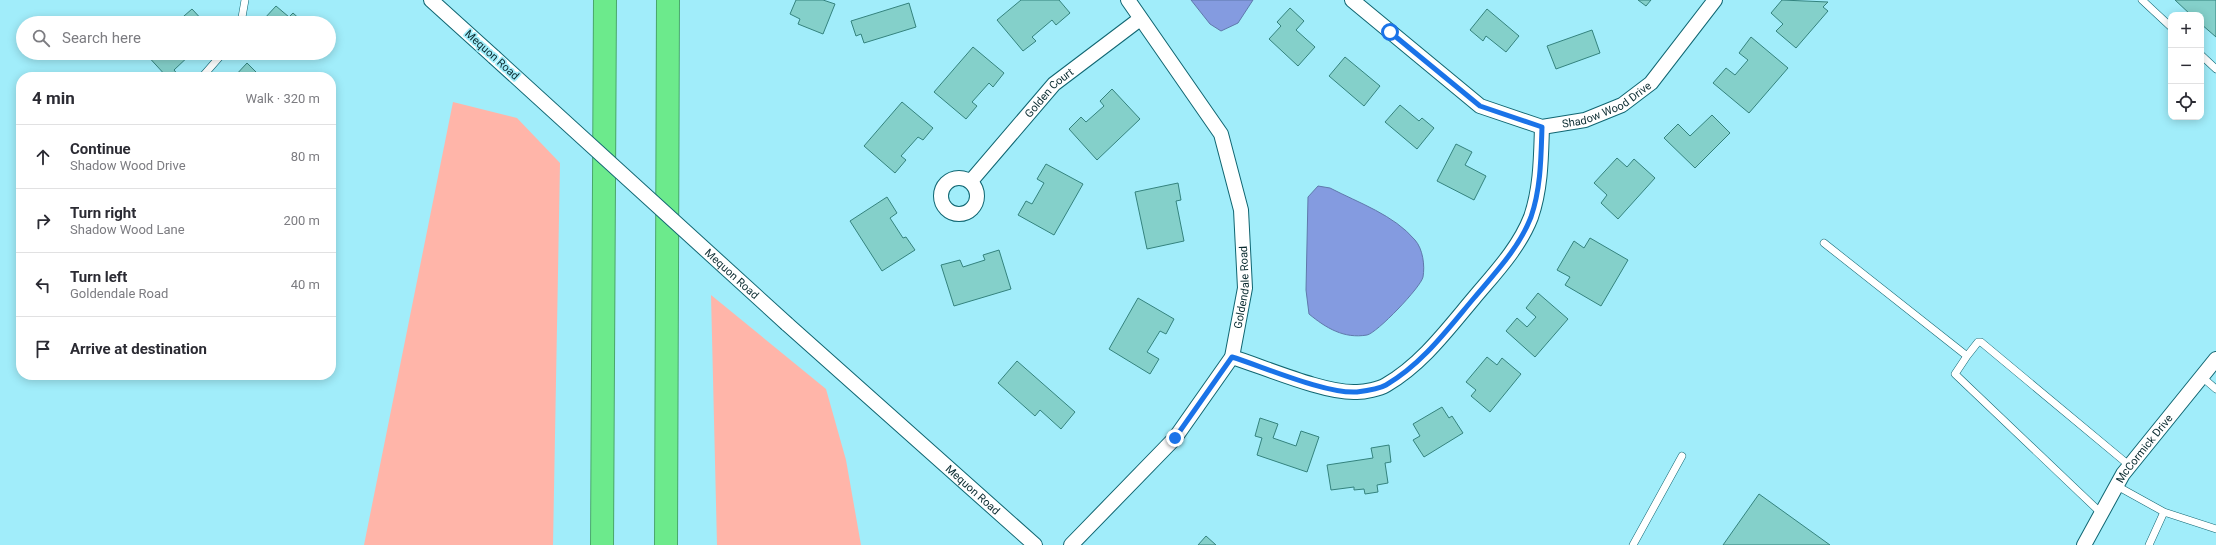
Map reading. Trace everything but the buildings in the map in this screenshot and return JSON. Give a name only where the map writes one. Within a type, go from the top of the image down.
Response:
[{"type":"highway","points":[[602,545],[605,0]]},
{"type":"highway","points":[[666,545],[668,0]]},
{"type":"street","name":"Mequon Road","points":[[431,0],[787,324],[1035,545]]},
{"type":"street","name":"Goldendale Road","points":[[1070,545],[1175,438],[1232,357],[1245,288],[1242,210],[1221,134],[1128,0]]},
{"type":"street","name":"Shadow Wood Drive","points":[[1352,0],[1480,106],[1542,127],[1585,120],[1622,105],[1651,83],[1714,0]]},
{"type":"street","name":"Golden Court","points":[[971,182],[1054,84],[1140,19]]},
{"type":"street","points":[[1232,357],[1331,390],[1357,392],[1385,386],[1410,368],[1429,351],[1504,263],[1521,238],[1530,218],[1537,194],[1542,127]]},
{"type":"street","name":"McCormick Drive","points":[[2084,545],[2130,466],[2216,359]]},
{"type":"lane","points":[[243,16],[246,0]]},
{"type":"lane","points":[[2142,0],[2168,24]]},
{"type":"lane","points":[[2204,58],[2216,69]]},
{"type":"lane","points":[[206,72],[217,60]]},
{"type":"lane","points":[[1824,243],[1967,356]]},
{"type":"lane","points":[[2102,514],[1955,374],[1956,371],[1967,356],[1981,342],[2130,466]]},
{"type":"lane","points":[[2202,377],[2216,389]]},
{"type":"lane","points":[[1633,545],[1682,456]]},
{"type":"lane","points":[[2117,486],[2164,512],[2216,529]]},
{"type":"lane","points":[[2149,545],[2164,512]]},
{"type":"shaded area","points":[[453,102],[517,118],[560,163],[553,545],[364,545]]},
{"type":"shaded area","points":[[711,295],[826,389],[846,460],[861,545],[717,545]]},
{"type":"water","points":[[1191,0],[1253,0],[1238,23],[1221,31],[1210,24]]},
{"type":"water","points":[[1318,186],[1330,188],[1364,204],[1397,223],[1415,240],[1422,253],[1424,273],[1415,290],[1389,318],[1367,335],[1359,336],[1343,334],[1322,324],[1309,314],[1306,290],[1308,197]]},
{"type":"route","points":[[1175,438],[1232,357],[1331,390],[1357,392],[1385,386],[1410,368],[1429,351],[1504,263],[1521,238],[1530,218],[1537,194],[1541,161],[1542,127],[1480,106],[1390,32]]}]
